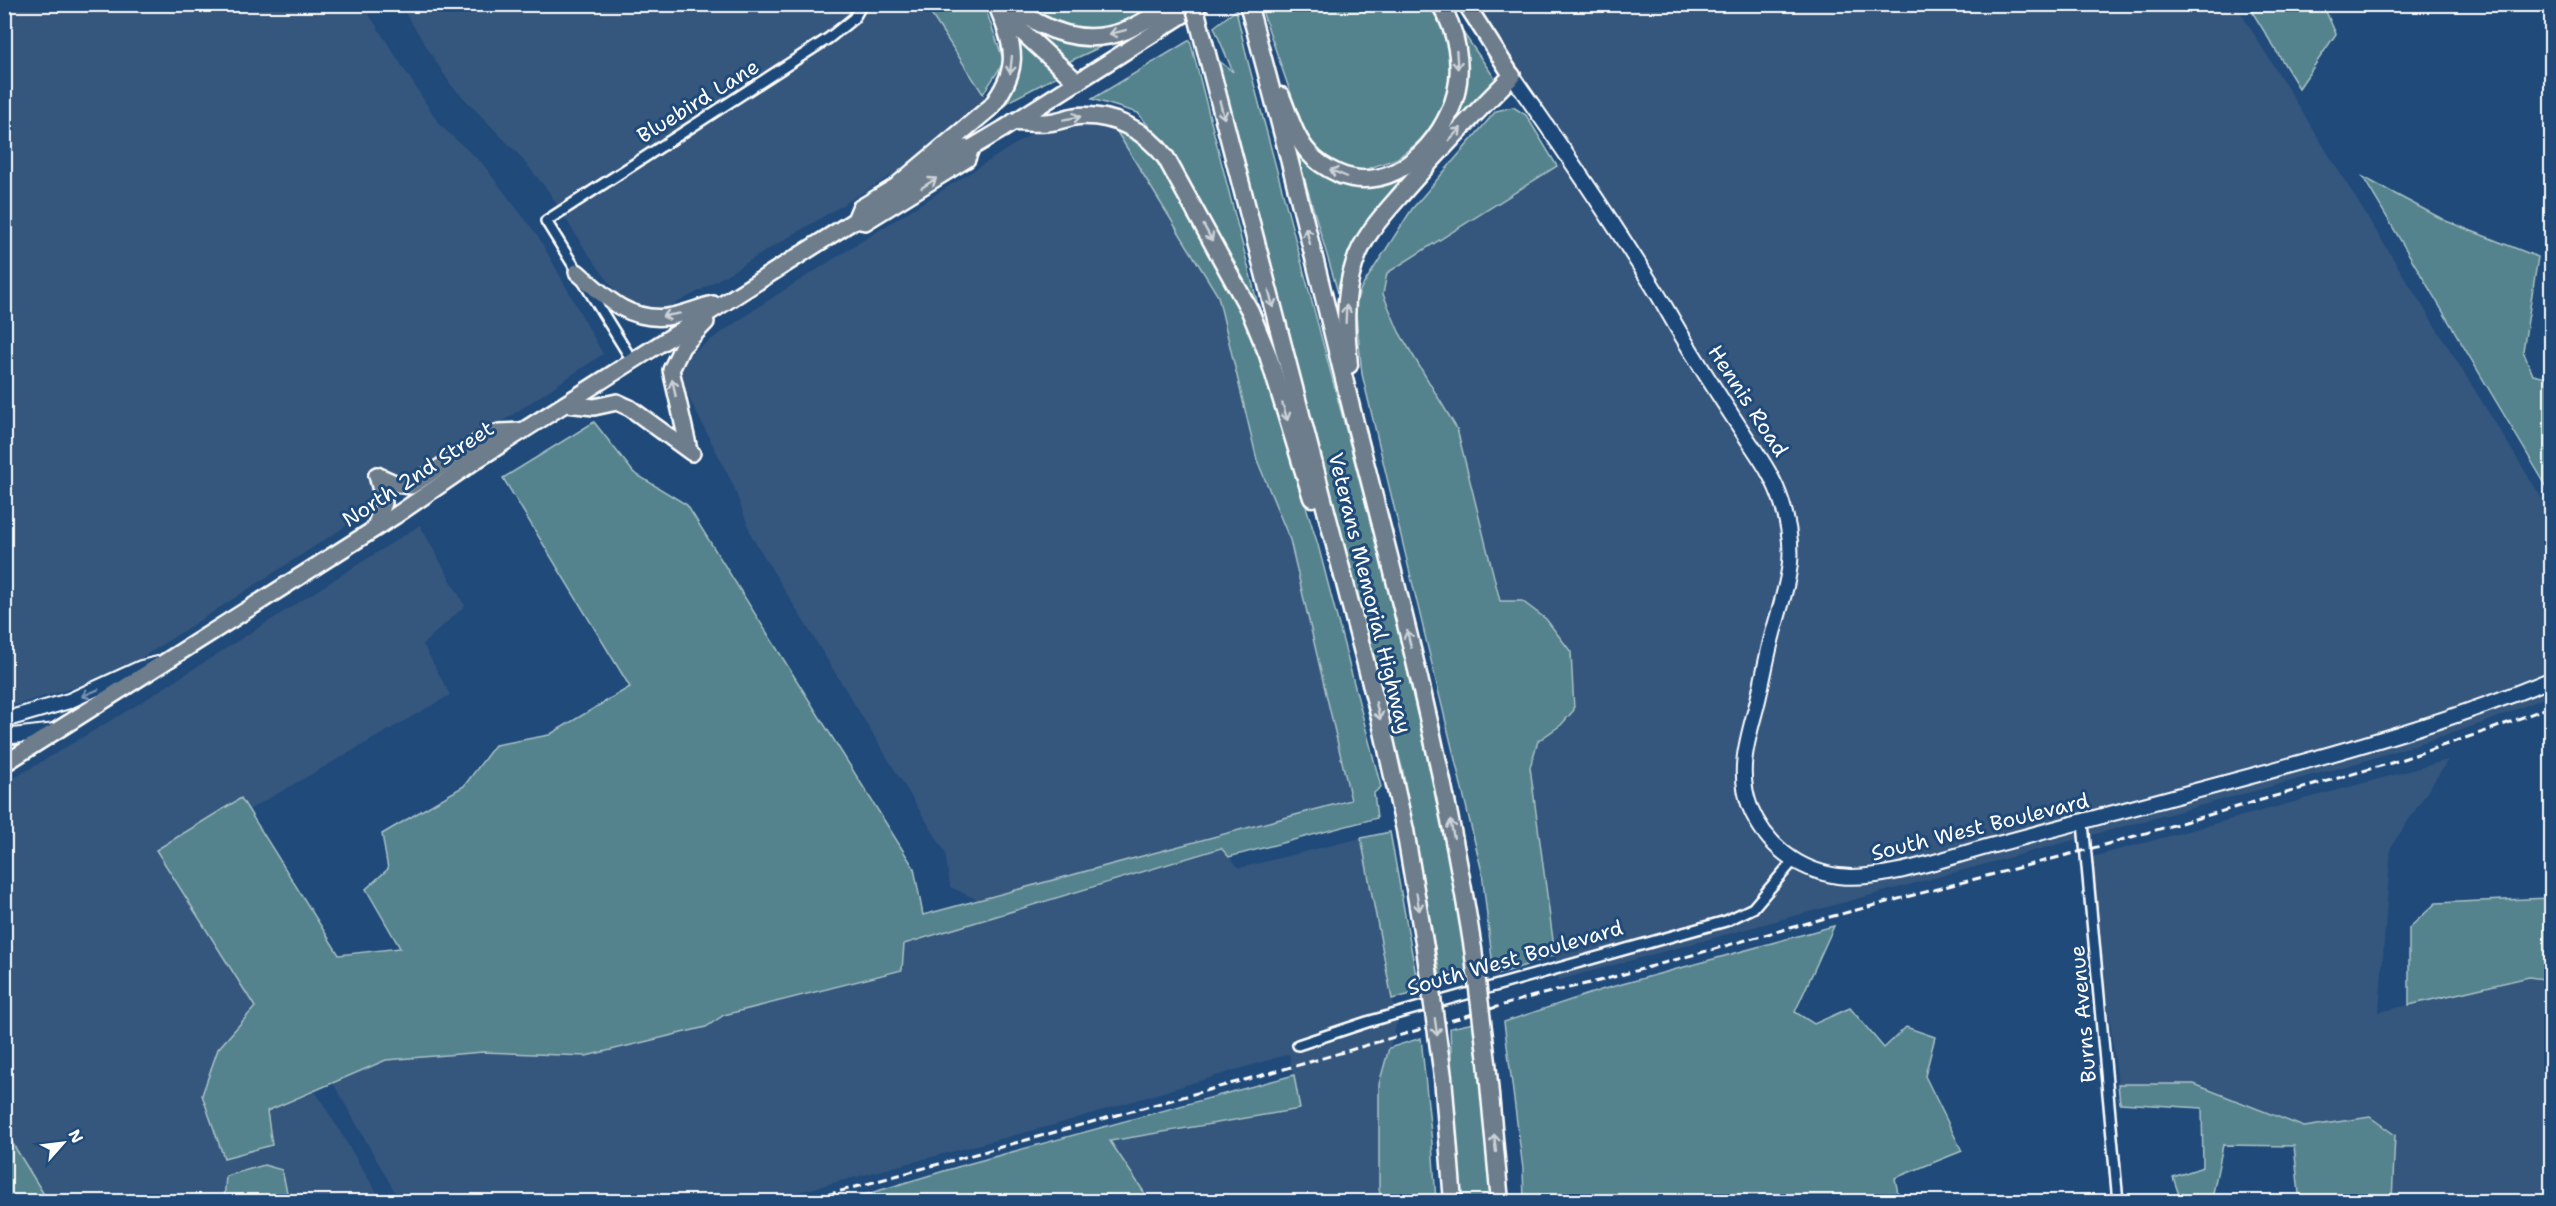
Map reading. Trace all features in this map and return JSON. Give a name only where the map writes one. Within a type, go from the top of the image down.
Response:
[{"type":"highway","points":[[1001,6],[1053,31],[1085,37],[1125,31],[1165,11],[1193,4]]},
{"type":"highway","name":"Veterans Memorial Highway","points":[[1193,4],[1370,678],[1405,830],[1425,948],[1443,1077],[1453,1202]]},
{"type":"highway","name":"Veterans Memorial Highway","points":[[1248,4],[1389,557],[1453,830],[1473,949],[1487,1062],[1500,1202]]},
{"type":"highway","points":[[1257,36],[1291,121],[1309,153],[1333,171],[1346,177],[1369,179],[1392,173],[1415,158],[1436,136],[1447,117],[1456,92],[1458,64],[1451,24],[1440,4]]},
{"type":"highway","points":[[1001,6],[1077,82]]},
{"type":"highway","points":[[898,184],[991,107],[1001,94],[1010,77],[1012,40],[1001,6]]},
{"type":"highway","points":[[1389,557],[1349,364],[1346,323],[1349,281],[1358,254],[1371,231],[1441,149],[1512,76]]},
{"type":"highway","points":[[1014,122],[1051,122],[1075,116],[1107,118],[1122,122],[1143,134],[1155,143],[1166,158],[1240,291],[1260,334],[1370,678]]},
{"type":"main road","name":"North 2nd Street","points":[[4,764],[374,529],[523,430],[855,220],[860,208],[960,148],[971,148],[1200,4]]},
{"type":"main road","name":"Hennis Road","points":[[1466,4],[1512,76]]},
{"type":"main road","name":"North 2nd Street","points":[[855,220],[866,222],[908,196],[967,159],[971,148]]},
{"type":"main road","points":[[576,272],[617,306],[635,316],[667,317],[727,300]]},
{"type":"main road","points":[[566,404],[594,407],[616,402],[630,408],[690,449],[671,370],[682,347],[727,300]]},
{"type":"main road","points":[[374,529],[384,503],[377,475],[397,484],[411,486],[486,437],[499,432],[523,430]]},
{"type":"street","name":"Bluebird Lane","points":[[576,272],[546,220],[829,38],[854,18],[862,4]]},
{"type":"street","name":"Hennis Road","points":[[1512,76],[1570,158],[1657,294],[1764,463],[1781,499],[1791,536],[1789,577],[1774,628],[1768,662],[1746,745],[1743,770],[1746,794],[1756,819],[1773,844],[1793,861]]},
{"type":"street","points":[[576,272],[633,362]]},
{"type":"street","points":[[4,720],[69,701],[141,668],[163,663]]},
{"type":"street","name":"South West Boulevard","points":[[1298,1044],[1367,1022],[1732,919],[1753,908],[1793,861],[1812,870],[1837,876],[1868,876],[2083,823],[2381,740],[2552,679]]},
{"type":"street","points":[[4,737],[56,731]]},
{"type":"street","name":"Burns Avenue","points":[[2083,823],[2118,1202]]},
{"type":"shaded area","points":[[5,5],[363,5],[440,125],[482,163],[538,236],[603,354],[374,508],[140,659],[80,686],[5,708]]},
{"type":"shaded area","points":[[400,5],[925,5],[996,113],[701,290],[669,307],[653,312],[633,306],[619,296],[584,248],[549,192],[518,154],[451,85]]},
{"type":"shaded area","points":[[1466,5],[2236,5],[2551,513],[2551,695],[2483,723],[2361,762],[1559,980],[1530,767],[1538,741],[1561,725],[1501,601],[1457,429],[1399,332],[1383,294],[1387,273],[1569,158]]},
{"type":"shaded area","points":[[1077,119],[1114,127],[1218,296],[1257,460],[1290,540],[1351,799],[978,900],[950,887],[945,852],[752,537],[733,485],[679,378],[686,357],[764,303],[1031,134]]},
{"type":"shaded area","points":[[420,525],[465,606],[423,644],[450,695],[249,810],[241,798],[157,850],[255,1007],[218,1049],[267,1111],[316,1092],[382,1201],[289,1201],[282,1170],[226,1176],[224,1201],[48,1201],[5,1131],[4,784],[140,703]]},
{"type":"shaded area","points":[[2448,760],[2391,847],[2379,1012],[2529,977],[2551,980],[2551,1201],[2392,1201],[2395,1136],[2371,1117],[2304,1128],[2194,1084],[2118,1084],[2088,858]]},
{"type":"shaded area","points":[[1361,838],[1397,1023],[1379,1084],[1381,1201],[1150,1201],[1110,1141],[1299,1109],[1289,1054],[1054,1125],[761,1202],[400,1201],[333,1083],[386,1060],[483,1052],[586,1056],[706,1027],[724,1015],[904,944],[1221,848],[1239,868]]},
{"type":"green space","points":[[925,5],[982,5],[986,10],[1004,62],[983,94]]},
{"type":"green space","points":[[1020,5],[1159,5],[1106,31],[1061,25]]},
{"type":"green space","points":[[1260,5],[1432,5],[1442,18],[1454,78],[1445,112],[1424,138],[1396,159],[1364,170],[1335,166],[1307,140]]},
{"type":"green space","points":[[2248,5],[2323,5],[2336,34],[2299,88]]},
{"type":"green space","points":[[1236,10],[1391,599],[1457,889],[1470,974],[1442,986],[1403,772],[1217,59],[1233,72],[1214,27]]},
{"type":"green space","points":[[1457,24],[1496,80],[1451,128],[1467,74]]},
{"type":"green space","points":[[1030,30],[1066,42],[1111,42],[1068,62]]},
{"type":"green space","points":[[1190,40],[1259,309],[1185,173],[1138,113],[1092,99]]},
{"type":"green space","points":[[1020,41],[1059,75],[1004,104],[1020,68]]},
{"type":"green space","points":[[1513,107],[1526,115],[1557,166],[1387,273],[1383,294],[1399,332],[1457,429],[1500,601],[1522,601],[1546,619],[1571,652],[1574,710],[1561,725],[1538,741],[1530,767],[1555,955],[1494,976],[1482,872],[1362,374],[1355,305],[1361,288],[1412,209],[1496,111]]},
{"type":"green space","points":[[1114,127],[1148,148],[1184,204],[1247,324],[1272,385],[1277,413],[1318,545],[1381,787],[1374,793],[1377,818],[1229,857],[1221,848],[904,944],[902,970],[724,1015],[706,1027],[586,1056],[483,1052],[386,1060],[267,1111],[272,1145],[224,1158],[202,1095],[218,1049],[255,1007],[156,850],[241,798],[339,955],[400,948],[366,889],[388,869],[382,834],[464,786],[495,745],[549,735],[630,687],[503,478],[594,422],[634,473],[687,505],[914,868],[923,915],[1351,800],[1290,540],[1257,460],[1218,296]]},
{"type":"green space","points":[[1296,150],[1338,185],[1374,187],[1416,170],[1349,250],[1339,296]]},
{"type":"green space","points":[[2363,177],[2446,221],[2538,257],[2523,351],[2533,375],[2551,379],[2551,494]]},
{"type":"green space","points":[[1390,832],[1419,992],[1392,999],[1361,838]]},
{"type":"green space","points":[[2551,898],[2551,980],[2529,977],[2409,1005],[2409,928],[2436,903]]},
{"type":"green space","points":[[1834,926],[1795,1012],[1814,1024],[1850,1008],[1884,1048],[1906,1027],[1935,1037],[1925,1076],[1962,1151],[1895,1178],[1899,1199],[1906,1201],[1524,1201],[1523,1169],[1504,1022],[1604,989]]},
{"type":"green space","points":[[1474,1023],[1483,1102],[1488,1116],[1491,1201],[1457,1201],[1450,1028]]},
{"type":"green space","points":[[1421,1038],[1436,1201],[1381,1201],[1379,1084],[1389,1048]]},
{"type":"green space","points":[[1294,1075],[1300,1109],[1110,1141],[1150,1201],[844,1201],[964,1165]]},
{"type":"green space","points":[[2118,1084],[2194,1084],[2304,1127],[2370,1117],[2395,1135],[2392,1201],[2306,1201],[2299,1194],[2294,1146],[2223,1145],[2212,1198],[2181,1201],[2173,1177],[2203,1167],[2202,1108],[2120,1103]]},
{"type":"green space","points":[[5,1131],[48,1201],[5,1201]]},
{"type":"green space","points":[[264,1165],[282,1170],[289,1201],[224,1201],[226,1176]]},
{"type":"railway","points":[[801,1202],[1306,1063],[1534,996],[1599,981],[1822,919],[2086,850],[2391,763],[2552,706]]}]
